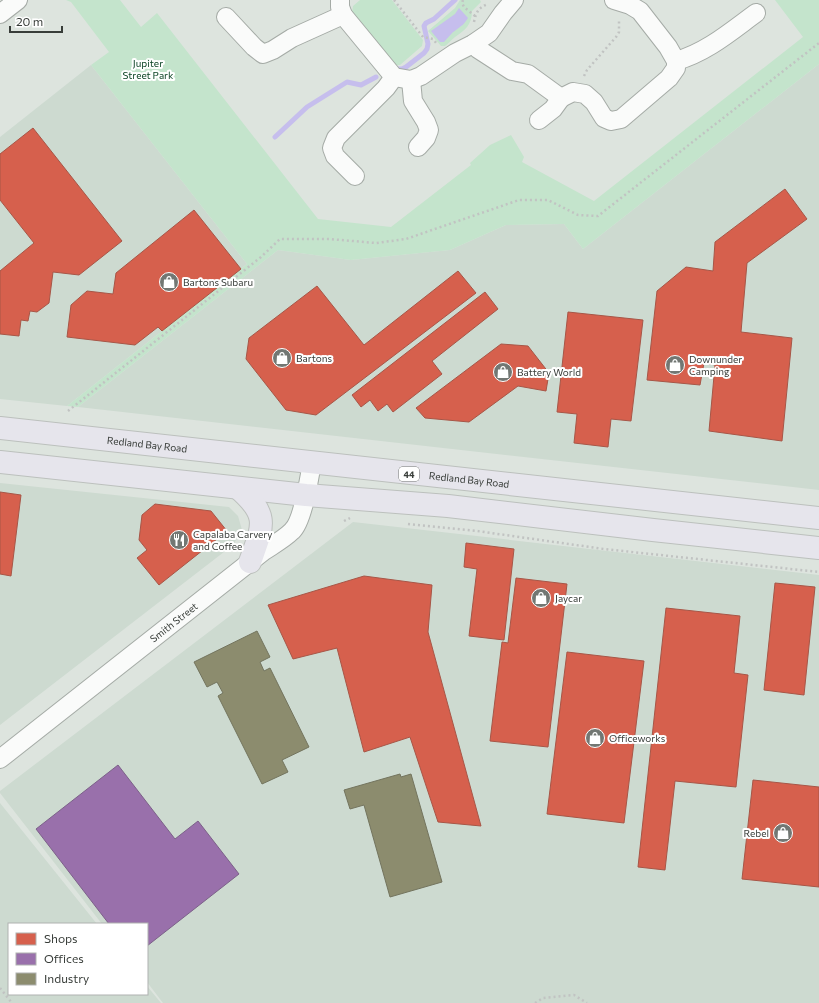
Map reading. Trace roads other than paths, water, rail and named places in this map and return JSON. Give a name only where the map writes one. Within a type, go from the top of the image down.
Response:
[{"type":"main road","name":"Redland Bay Road","points":[[0,428],[819,518]]},
{"type":"main road","points":[[0,462],[306,495],[448,506],[819,548]]},
{"type":"main road","points":[[238,488],[251,500],[258,510],[261,520],[261,530],[250,562]]},
{"type":"street","points":[[0,14],[18,0]]},
{"type":"street","points":[[356,176],[335,156],[332,148],[336,138],[386,88],[403,79],[422,76],[455,53],[473,44],[489,33],[503,12],[514,0]]},
{"type":"street","points":[[539,120],[553,109],[561,98],[573,92],[585,94],[594,102],[604,118],[611,121],[621,119],[669,78],[676,68],[676,61],[668,47],[629,3]]},
{"type":"street","points":[[226,17],[254,47],[263,54],[273,50],[292,38],[339,4],[403,79],[429,130],[426,138],[418,147]]},
{"type":"street","points":[[676,61],[692,56],[709,48],[756,13]]},
{"type":"street","points":[[473,44],[512,72],[528,74],[561,98]]},
{"type":"street","name":"Smith Street","points":[[0,759],[250,562],[293,531],[298,523],[306,495],[312,463]]},
{"type":"waterway","points":[[396,69],[406,67],[424,53],[428,44],[424,26],[455,0]]},
{"type":"waterway","points":[[275,137],[307,107],[347,82],[361,85],[376,77]]},
{"type":"place","name":"Bartons Subaru","points":[[169,282]]},
{"type":"place","name":"Bartons","points":[[282,358]]},
{"type":"place","name":"Downunder Camping","points":[[675,365]]},
{"type":"place","name":"Battery World","points":[[503,372]]},
{"type":"place","name":"Capalaba Carvery and Coffee","points":[[179,540]]},
{"type":"place","name":"Jaycar","points":[[541,598]]},
{"type":"place","name":"Officeworks","points":[[595,738]]},
{"type":"place","name":"Rebel","points":[[783,833]]},
{"type":"park label","name":"Jupiter Street Park","points":[[148,68]]}]
